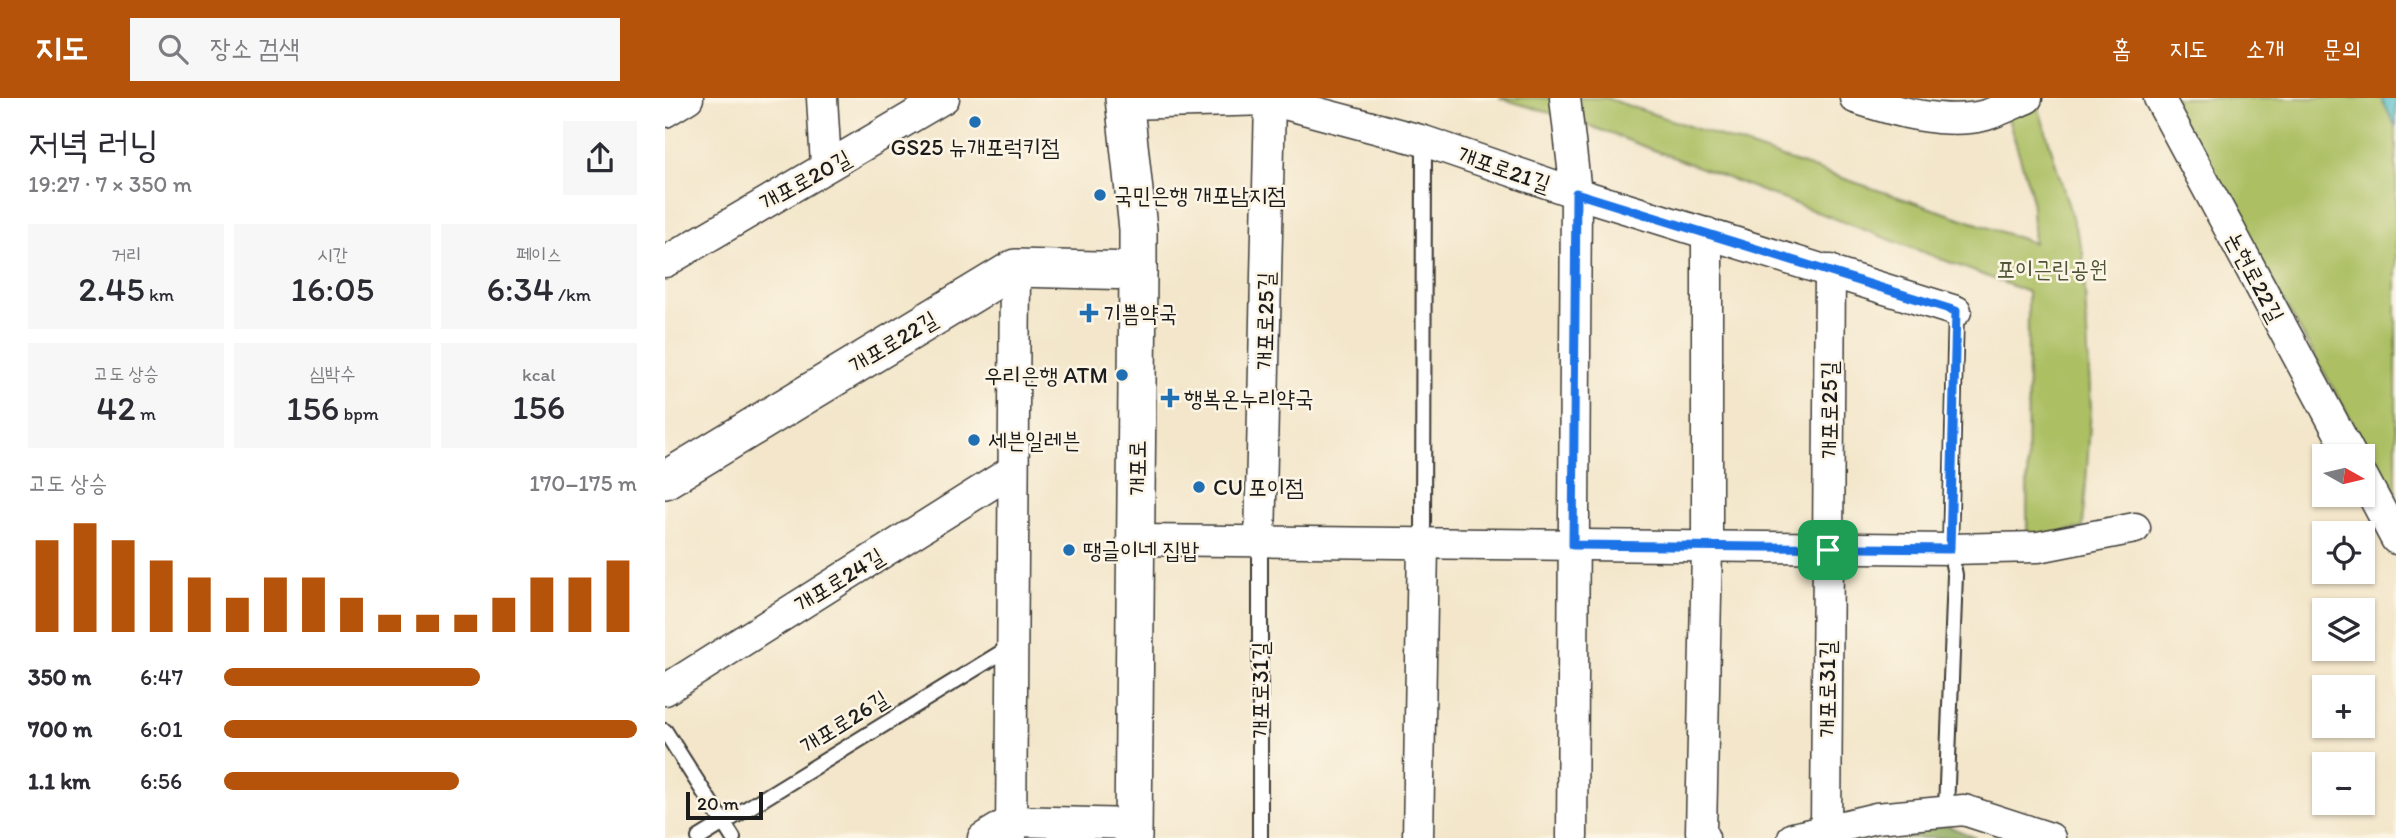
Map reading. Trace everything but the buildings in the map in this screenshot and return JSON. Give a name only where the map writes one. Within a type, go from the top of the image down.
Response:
[{"type":"street","points":[[665,112],[688,98]]},
{"type":"street","points":[[822,98],[826,165]]},
{"type":"street","name":"개포로20길","points":[[665,262],[944,98]]},
{"type":"street","points":[[1565,98],[1576,193],[1572,838]]},
{"type":"street","points":[[1855,98],[1906,115],[1936,107],[1984,116],[2027,98]]},
{"type":"street","name":"논현로22길","points":[[2159,98],[2345,444]]},
{"type":"street","name":"개포로21길","points":[[1125,101],[1270,100],[1424,141],[1576,193],[1956,311]]},
{"type":"street","name":"개포로25길","points":[[1260,542],[1270,100]]},
{"type":"street","name":"개포로","points":[[1125,101],[1138,229],[1133,831]]},
{"type":"street","points":[[1704,838],[1701,832],[1707,548],[1707,233]]},
{"type":"street","points":[[1011,829],[1015,268],[1138,271]]},
{"type":"street","name":"개포로22길","points":[[665,480],[1015,268]]},
{"type":"street","name":"개포로25길","points":[[1828,550],[1830,270]]},
{"type":"street","name":"개포로24길","points":[[665,690],[1013,471]]},
{"type":"street","points":[[2375,500],[2396,539]]},
{"type":"street","points":[[1137,540],[1828,550],[1950,549],[2038,547],[2135,528]]},
{"type":"street","points":[[1418,838],[1423,544]]},
{"type":"street","name":"개포로31길","points":[[1826,829],[1828,550]]},
{"type":"street","points":[[1793,838],[1876,818],[1964,810],[2050,838]]},
{"type":"street","points":[[982,838],[1011,829],[1133,831]]},
{"type":"lane","points":[[1423,544],[1424,141]]},
{"type":"lane","points":[[1946,810],[1955,575],[1950,549],[1956,311]]},
{"type":"lane","name":"개포로31길","points":[[1260,542],[1260,838]]},
{"type":"lane","name":"개포로26길","points":[[699,838],[1012,646]]},
{"type":"lane","points":[[665,731],[733,838]]},
{"type":"green space","name":"포이근린공원","points":[[1499,98],[1606,98],[2034,243],[2031,193],[2007,115],[2036,99],[2083,253],[2091,409],[2083,528],[2027,538],[2028,292],[1577,121]]},
{"type":"green space","points":[[2168,98],[2396,98],[2396,499],[2375,462],[2375,444],[2365,444]]},
{"type":"green space","points":[[1932,819],[1976,838],[1895,838]]},
{"type":"water","points":[[2381,98],[2396,98],[2396,127]]},
{"type":"place","name":"GS25 뉴개포럭키점","points":[[975,122]]},
{"type":"place","name":"국민은행 개포남지점","points":[[1100,195]]},
{"type":"place","name":"기쁨약국","points":[[1089,313]]},
{"type":"place","name":"우리은행 ATM","points":[[1122,375]]},
{"type":"place","name":"행복온누리약국","points":[[1170,398]]},
{"type":"place","name":"세븐일레븐","points":[[974,440]]},
{"type":"place","name":"CU 포이점","points":[[1199,487]]},
{"type":"place","name":"땡글이네 집밥","points":[[1069,550]]},
{"type":"route","points":[[1576,193],[1956,311],[1950,549],[1828,550],[1573,545],[1576,193]]}]
